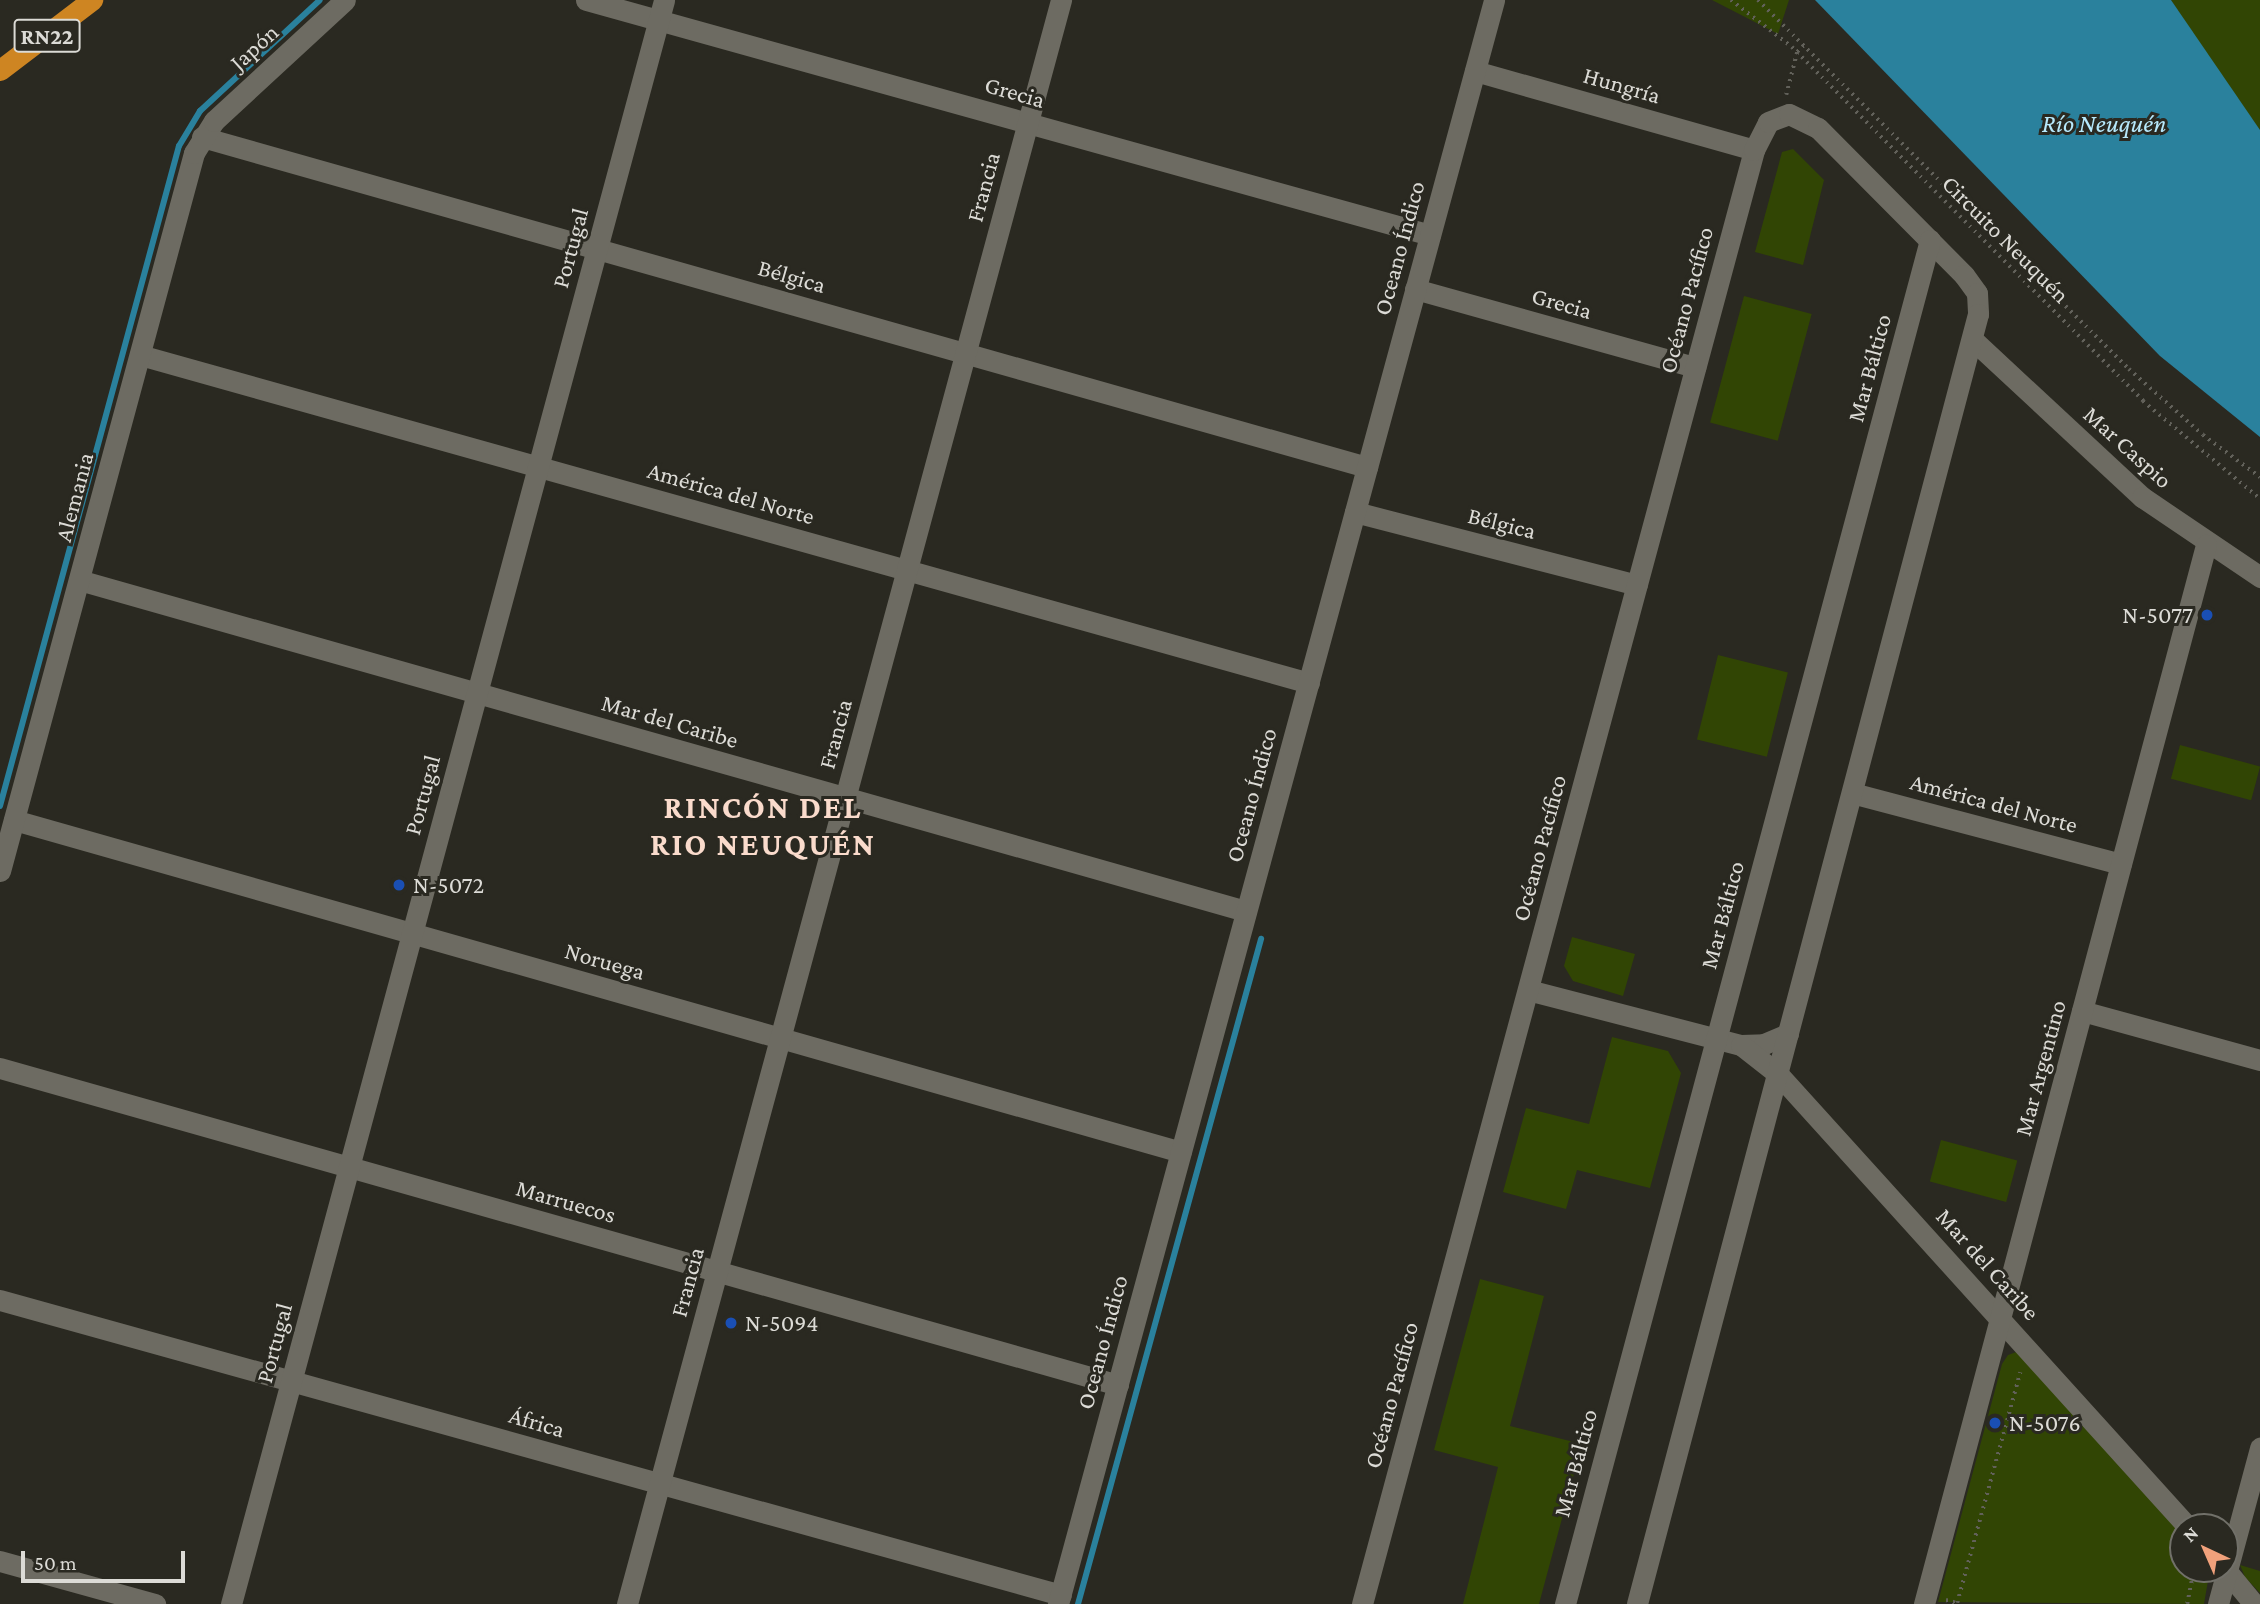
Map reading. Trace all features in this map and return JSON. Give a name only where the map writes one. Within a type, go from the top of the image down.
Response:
[{"type":"highway","name":"RN22","points":[[0,70],[92,0]]},
{"type":"street","name":"Japón","points":[[202,137],[228,107],[345,0]]},
{"type":"street","name":"Grecia","points":[[586,0],[661,10],[1028,123],[1430,235]]},
{"type":"street","name":"Francia","points":[[628,1604],[1061,0]]},
{"type":"street","name":"Oceano Índico","points":[[1059,1600],[1494,0]]},
{"type":"street","name":"Portugal","points":[[231,1604],[661,10]]},
{"type":"street","name":"Hungría","points":[[1475,71],[1754,150]]},
{"type":"street","name":"Océano Pacífico","points":[[1362,1604],[1754,150],[1763,128],[1780,115]]},
{"type":"street","points":[[1637,1604],[1973,340],[1979,302],[1971,282],[1811,122],[1780,115]]},
{"type":"street","name":"Bélgica","points":[[202,137],[1367,467]]},
{"type":"street","name":"Alemania","points":[[0,871],[188,170],[202,137]]},
{"type":"street","name":"Mar Báltico","points":[[1565,1604],[1930,240]]},
{"type":"street","name":"Grecia","points":[[1415,289],[1695,367]]},
{"type":"street","name":"Mar Caspio","points":[[1973,340],[2142,498],[2206,545],[2260,577]]},
{"type":"street","name":"América del Norte","points":[[140,355],[1309,682]]},
{"type":"street","name":"Bélgica","points":[[1355,512],[1637,585]]},
{"type":"street","name":"Mar Argentino","points":[[1924,1604],[2206,545]]},
{"type":"street","name":"Mar del Caribe","points":[[79,580],[1246,911]]},
{"type":"street","name":"América del Norte","points":[[1852,793],[2121,864]]},
{"type":"street","name":"Noruega","points":[[14,820],[1181,1152]]},
{"type":"street","name":"Mar del Caribe","points":[[1528,990],[1741,1045],[1764,1044],[1788,1034]]},
{"type":"street","points":[[2082,1011],[2260,1060]]},
{"type":"street","name":"Mar del Caribe","points":[[1741,1045],[1778,1074],[2001,1316],[2176,1513]]},
{"type":"street","name":"Marruecos","points":[[0,1068],[1118,1385]]},
{"type":"street","name":"África","points":[[0,1300],[660,1484],[1059,1600]]},
{"type":"street","points":[[2239,1523],[2260,1448]]},
{"type":"street","points":[[0,1561],[155,1604]]},
{"type":"street","points":[[2218,1604],[2223,1583]]},
{"type":"street","points":[[2237,1583],[2254,1604]]},
{"type":"path","name":"Circuito Neuquén","points":[[1731,0],[1797,52],[2113,373],[2260,499]]},
{"type":"path","points":[[1758,0],[2146,384],[2260,477]]},
{"type":"path","points":[[1780,115],[1797,52],[1804,45]]},
{"type":"path","points":[[1944,1604],[1945,1600],[1957,1603],[2018,1373],[2028,1369]]},
{"type":"path","points":[[2166,1535],[2169,1539]]},
{"type":"path","points":[[2187,1604],[2191,1583]]},
{"type":"green space","points":[[1712,0],[1789,0],[1778,34]]},
{"type":"green space","points":[[2171,0],[2260,0],[2260,130],[2217,71]]},
{"type":"green space","points":[[1793,149],[1824,180],[1803,265],[1755,252],[1782,152]]},
{"type":"green space","points":[[1744,296],[1812,314],[1778,441],[1710,423]]},
{"type":"green space","points":[[1718,655],[1788,672],[1767,757],[1697,739]]},
{"type":"green space","points":[[2180,745],[2260,766],[2251,800],[2171,779]]},
{"type":"green space","points":[[1572,937],[1635,954],[1623,996],[1573,981],[1564,966]]},
{"type":"green space","points":[[1612,1037],[1668,1051],[1681,1073],[1650,1188],[1577,1170],[1566,1209],[1503,1192],[1526,1108],[1589,1124]]},
{"type":"green space","points":[[1941,1140],[2017,1160],[2006,1202],[1930,1182]]},
{"type":"green space","points":[[1480,1279],[1544,1296],[1510,1426],[1582,1444],[1539,1604],[1463,1604],[1498,1467],[1434,1450]]},
{"type":"green space","points":[[2019,1351],[2169,1517],[2169,1583],[2208,1583],[2204,1604],[1938,1602],[2002,1364],[2008,1355]]},
{"type":"green space","points":[[2240,1565],[2260,1571],[2260,1593],[2245,1577]]},
{"type":"water","name":"Río Neuquén","points":[[1815,0],[2171,0],[2260,130],[2260,437],[2160,356]]},
{"type":"waterway","points":[[0,806],[179,146],[200,111],[320,0]]},
{"type":"waterway","points":[[1078,1604],[1261,939]]},
{"type":"place","name":"N-5077","points":[[2207,615]]},
{"type":"place","name":"N-5072","points":[[399,885]]},
{"type":"place","name":"N-5094","points":[[731,1323]]},
{"type":"place","name":"N-5076","points":[[1995,1423]]},
{"type":"district","name":"RINCÓN DEL RIO NEUQUÉN","points":[[763,826]]}]
